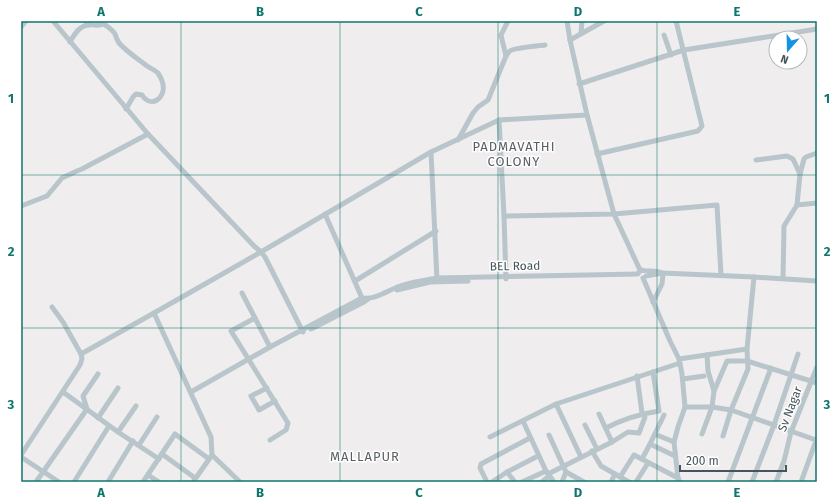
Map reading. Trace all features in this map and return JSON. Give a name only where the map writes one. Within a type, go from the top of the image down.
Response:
[{"type":"street","points":[[21,27],[26,21]]},
{"type":"street","points":[[53,21],[148,134],[254,246],[262,252],[266,257],[303,331]]},
{"type":"street","points":[[85,21],[90,25]]},
{"type":"street","points":[[506,56],[501,35],[508,21]]},
{"type":"street","points":[[567,21],[587,115],[614,214],[642,274],[679,361],[685,407],[674,442],[679,480]]},
{"type":"street","points":[[582,21],[582,33]]},
{"type":"street","points":[[570,40],[604,21]]},
{"type":"street","points":[[597,154],[698,131],[701,128],[702,126],[676,21]]},
{"type":"street","points":[[70,42],[79,28],[85,25],[104,24],[113,31],[118,42],[136,58],[158,72],[164,91],[162,96],[150,102],[145,100],[142,95],[136,94],[126,109]]},
{"type":"street","points":[[580,84],[684,50],[817,29]]},
{"type":"street","points":[[664,35],[671,55]]},
{"type":"street","points":[[458,140],[473,113],[478,107],[488,100],[509,51],[515,48],[521,49],[545,44]]},
{"type":"street","points":[[81,354],[262,252],[431,152],[499,120],[587,115]]},
{"type":"street","points":[[499,120],[506,278]]},
{"type":"street","points":[[21,206],[47,196],[62,178],[148,134]]},
{"type":"street","points":[[431,152],[436,231],[437,280]]},
{"type":"street","points":[[783,278],[784,226],[797,205],[800,174],[804,159],[817,153]]},
{"type":"street","points":[[756,160],[787,156],[793,159],[800,174]]},
{"type":"street","points":[[797,205],[817,203]]},
{"type":"street","points":[[504,216],[614,214],[717,205],[721,276]]},
{"type":"street","points":[[325,214],[355,281],[365,298]]},
{"type":"street","points":[[355,281],[436,231]]},
{"type":"street","name":"BEL Road","points":[[191,394],[270,347],[364,302],[365,298],[437,280],[622,275],[642,274],[656,271],[663,274],[783,278],[817,281]]},
{"type":"street","points":[[653,302],[662,284],[663,274]]},
{"type":"street","points":[[723,436],[731,410],[748,370],[747,349],[754,277]]},
{"type":"street","points":[[242,293],[270,347]]},
{"type":"street","points":[[52,308],[81,354],[82,359],[80,365],[21,456],[59,482]]},
{"type":"street","points":[[63,392],[109,426],[194,480],[210,457],[211,437],[154,313]]},
{"type":"street","points":[[254,318],[232,331],[288,423],[286,430],[270,440]]},
{"type":"street","name":"BEL Road","points":[[249,360],[303,331]]},
{"type":"street","points":[[490,437],[556,404],[636,376],[653,372],[679,361],[747,349]]},
{"type":"street","points":[[702,434],[712,407],[714,391],[727,361],[726,352]]},
{"type":"street","points":[[752,482],[774,425],[798,354]]},
{"type":"street","points":[[707,355],[708,371],[714,391]]},
{"type":"street","points":[[727,361],[747,360],[814,383]]},
{"type":"street","name":"Sv Nagar","points":[[776,482],[784,461],[791,432],[814,383],[817,367]]},
{"type":"street","points":[[728,482],[771,368]]},
{"type":"street","points":[[606,428],[624,419],[642,413],[659,411],[653,372]]},
{"type":"street","points":[[78,403],[98,374]]},
{"type":"street","points":[[522,482],[548,474],[612,442],[628,432],[639,433],[645,416],[642,413],[636,376]]},
{"type":"street","points":[[682,379],[704,376]]},
{"type":"street","points":[[98,418],[118,388]]},
{"type":"street","points":[[267,388],[251,396],[259,410],[275,401]]},
{"type":"street","points":[[83,396],[87,409]]},
{"type":"street","points":[[556,404],[581,457]]},
{"type":"street","points":[[118,432],[136,406]]},
{"type":"street","points":[[685,407],[712,407],[731,410],[791,432],[817,439],[801,482]]},
{"type":"street","points":[[36,482],[87,409]]},
{"type":"street","points":[[599,414],[612,442]]},
{"type":"street","points":[[642,460],[664,414]]},
{"type":"street","points":[[139,445],[157,417]]},
{"type":"street","points":[[523,420],[538,456],[554,482]]},
{"type":"street","points":[[585,425],[594,450],[602,466],[630,482]]},
{"type":"street","points":[[74,482],[109,426]]},
{"type":"street","points":[[143,482],[175,434],[210,457],[240,482]]},
{"type":"street","points":[[548,435],[564,465],[566,472],[562,482]]},
{"type":"street","points":[[657,435],[674,442]]},
{"type":"street","points":[[487,482],[480,468],[481,464],[530,438]]},
{"type":"street","points":[[108,482],[133,441]]},
{"type":"street","points":[[650,444],[675,456]]},
{"type":"street","points":[[611,482],[633,455],[679,480]]},
{"type":"street","points":[[492,482],[507,472],[538,456]]},
{"type":"street","points":[[636,482],[648,463]]},
{"type":"street","points":[[507,472],[515,482]]},
{"type":"street","points":[[566,472],[584,482]]},
{"type":"street","points":[[542,482],[548,474]]},
{"type":"street","points":[[148,475],[159,482]]},
{"type":"street","points":[[230,482],[234,477]]},
{"type":"district","name":"PADMAVATHI COLONY","points":[[514,154]]},
{"type":"district","name":"MALLAPUR","points":[[365,456]]}]
